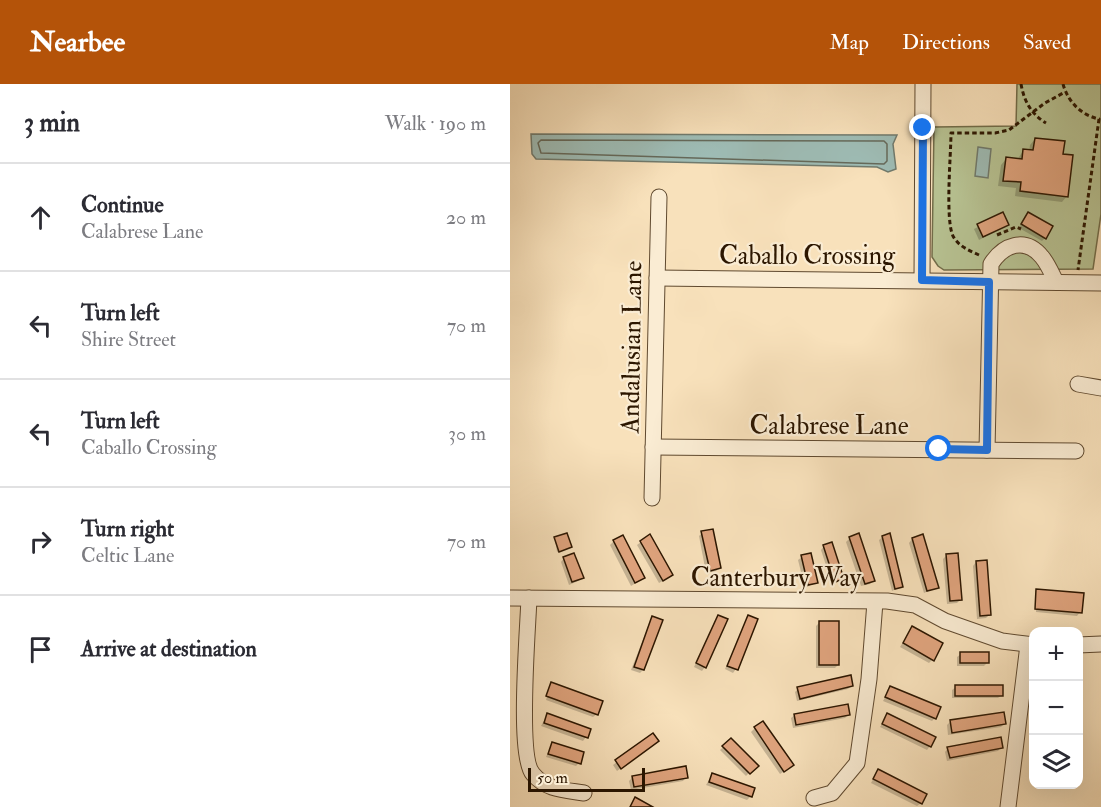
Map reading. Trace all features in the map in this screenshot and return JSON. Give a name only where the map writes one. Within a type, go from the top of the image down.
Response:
[{"type":"street","points":[[922,280],[923,84]]},
{"type":"street","name":"Andalusian Lane","points":[[652,498],[659,197]]},
{"type":"street","points":[[987,450],[991,264],[999,252],[1009,246],[1020,245],[1041,255],[1056,282]]},
{"type":"street","name":"Caballo Crossing","points":[[657,278],[1101,283]]},
{"type":"street","points":[[1077,384],[1101,388]]},
{"type":"street","name":"Calabrese Lane","points":[[653,447],[1077,451]]},
{"type":"street","name":"Canterbury Way","points":[[510,598],[875,602],[915,605],[945,621],[1002,641],[1029,645]]},
{"type":"street","points":[[529,598],[525,714],[526,755],[530,772],[540,782],[554,789],[584,793]]},
{"type":"street","points":[[814,798],[832,793],[857,763],[869,679],[875,602]]},
{"type":"street","points":[[1083,645],[1101,645]]},
{"type":"street","points":[[1008,807],[1029,659]]},
{"type":"path","points":[[1021,84],[1024,98],[1032,112],[1046,123]]},
{"type":"path","points":[[1063,84],[1065,92],[1077,108],[1099,119],[1078,273],[1069,272]]},
{"type":"path","points":[[984,249],[980,255],[965,249],[953,236],[951,133],[995,133],[1009,130],[1032,112],[1065,92]]},
{"type":"path","points":[[994,238],[1016,227],[1026,230]]},
{"type":"green space","points":[[1017,84],[1101,84],[1101,214],[1093,269],[944,270],[932,257],[934,127],[1016,126]]},
{"type":"water","points":[[531,134],[897,135],[893,144],[896,169],[888,172],[877,167],[536,159],[532,154]]},
{"type":"water","points":[[978,147],[991,149],[988,178],[975,176]]},
{"type":"building","points":[[1035,138],[1065,141],[1063,154],[1073,155],[1068,197],[1020,191],[1021,182],[1003,181],[1006,157],[1022,159],[1023,149],[1033,150]]},
{"type":"building","points":[[1003,212],[1009,225],[983,237],[977,224]]},
{"type":"building","points":[[1028,212],[1053,226],[1046,239],[1021,224]]},
{"type":"building","points":[[713,529],[721,568],[710,571],[701,531]]},
{"type":"building","points":[[567,533],[572,547],[559,552],[554,537]]},
{"type":"building","points":[[859,533],[875,581],[865,584],[849,537]]},
{"type":"building","points":[[890,533],[903,587],[895,589],[882,536]]},
{"type":"building","points":[[650,534],[673,575],[663,581],[640,541]]},
{"type":"building","points":[[923,534],[939,588],[927,591],[912,538]]},
{"type":"building","points":[[623,535],[645,578],[635,583],[613,540]]},
{"type":"building","points":[[832,542],[844,579],[835,582],[823,545]]},
{"type":"building","points":[[574,553],[584,578],[572,582],[563,557]]},
{"type":"building","points":[[811,553],[818,583],[808,585],[801,555]]},
{"type":"building","points":[[958,553],[962,600],[950,601],[946,554]]},
{"type":"building","points":[[987,560],[991,615],[980,616],[976,561]]},
{"type":"building","points":[[1036,589],[1084,593],[1082,613],[1035,609]]},
{"type":"building","points":[[718,615],[728,619],[706,668],[696,663]]},
{"type":"building","points":[[748,615],[758,619],[738,670],[727,666]]},
{"type":"building","points":[[652,616],[663,620],[644,670],[634,667]]},
{"type":"building","points":[[819,621],[839,621],[839,665],[819,665]]},
{"type":"building","points":[[912,626],[943,643],[934,661],[903,643]]},
{"type":"building","points":[[960,652],[989,652],[989,663],[960,663]]},
{"type":"building","points":[[851,675],[853,686],[800,699],[797,687]]},
{"type":"building","points":[[551,682],[603,701],[598,715],[546,696]]},
{"type":"building","points":[[955,685],[1003,685],[1003,696],[955,696]]},
{"type":"building","points":[[890,686],[941,707],[936,719],[885,697]]},
{"type":"building","points":[[848,704],[850,715],[796,725],[794,714]]},
{"type":"building","points":[[1004,712],[1006,724],[952,733],[950,720]]},
{"type":"building","points":[[547,713],[591,729],[588,738],[544,723]]},
{"type":"building","points":[[887,713],[936,737],[931,747],[882,724]]},
{"type":"building","points":[[763,721],[794,765],[784,772],[754,727]]},
{"type":"building","points":[[653,733],[659,741],[621,769],[615,760]]},
{"type":"building","points":[[1001,737],[1003,748],[950,758],[947,747]]},
{"type":"building","points":[[731,738],[759,766],[750,774],[722,746]]},
{"type":"building","points":[[552,742],[584,752],[581,764],[548,754]]},
{"type":"building","points":[[686,766],[688,778],[634,787],[632,776]]},
{"type":"building","points":[[878,769],[927,794],[922,804],[873,779]]},
{"type":"building","points":[[712,773],[755,788],[752,797],[709,782]]},
{"type":"building","points":[[635,797],[653,807],[630,807]]},
{"type":"route","points":[[923,128],[922,280],[989,282],[987,450],[939,449]]}]
